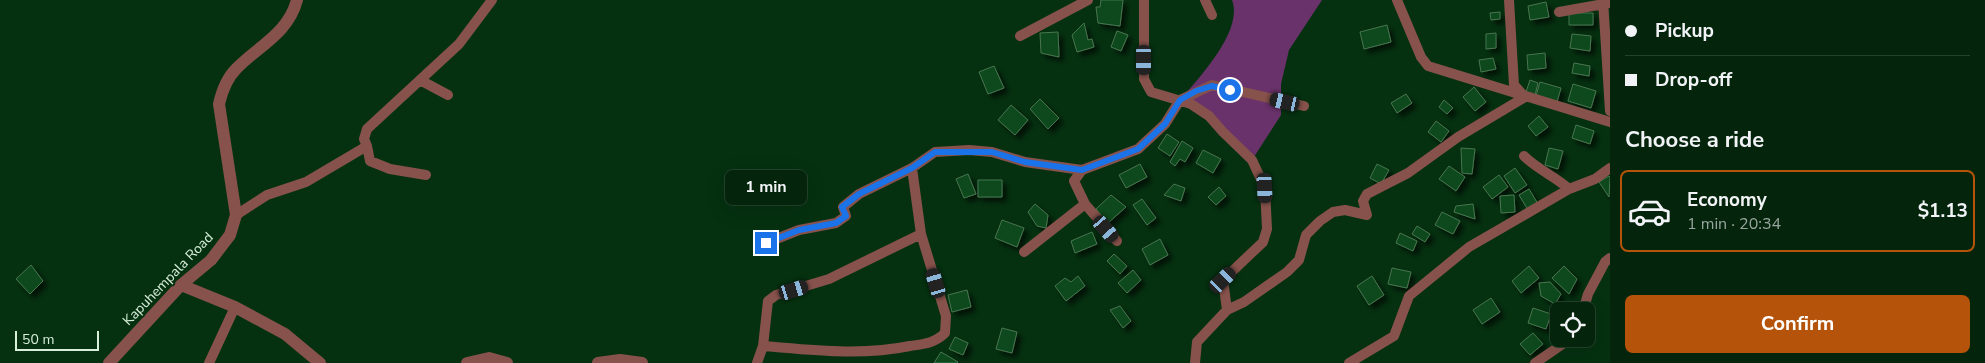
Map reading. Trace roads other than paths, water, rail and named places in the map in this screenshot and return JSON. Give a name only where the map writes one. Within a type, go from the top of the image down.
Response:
[{"type":"street","points":[[298,0],[286,24],[260,51],[236,70],[223,87],[218,104],[236,216],[267,195],[306,182],[367,146]]},
{"type":"street","points":[[426,175],[390,168],[370,161],[364,139],[368,129],[459,44],[492,0]]},
{"type":"street","points":[[1020,36],[1088,0]]},
{"type":"street","points":[[1144,0],[1144,80],[1152,92],[1200,108],[1252,160],[1265,188],[1267,228],[1264,242],[1223,280],[1227,310]]},
{"type":"street","points":[[1205,0],[1212,15]]},
{"type":"street","points":[[1397,0],[1421,57],[1428,66],[1610,122]]},
{"type":"street","points":[[1509,0],[1514,85],[1525,96]]},
{"type":"street","points":[[1559,12],[1606,2],[1610,111]]},
{"type":"street","points":[[420,80],[448,95]]},
{"type":"street","points":[[766,243],[799,230],[836,223],[846,216],[842,207],[859,194],[912,168],[935,152],[969,150],[992,152],[1025,162],[1082,170],[1138,149],[1165,124],[1180,100],[1212,86],[1304,106]]},
{"type":"street","points":[[1195,363],[1197,342],[1227,310],[1244,302],[1287,272],[1299,260],[1306,235],[1320,221],[1333,212],[1346,210],[1367,215],[1363,201],[1367,194],[1408,173],[1458,137],[1525,96]]},
{"type":"street","points":[[1524,156],[1537,169],[1558,178],[1569,189]]},
{"type":"street","points":[[763,346],[850,353],[886,351],[937,341],[945,333],[946,316],[921,234],[912,168]]},
{"type":"street","points":[[1349,363],[1394,336],[1409,296],[1469,247],[1569,189],[1595,179],[1610,168]]},
{"type":"street","points":[[1082,170],[1074,181],[1085,204],[1118,241]]},
{"type":"street","points":[[1024,252],[1085,204]]},
{"type":"street","name":"Kapuhempala Road","points":[[109,363],[181,285],[211,260],[230,235],[236,216]]},
{"type":"street","points":[[757,363],[763,346],[768,301],[776,295],[829,279],[921,234]]},
{"type":"street","points":[[1586,302],[1605,262],[1610,258]]},
{"type":"street","points":[[181,285],[235,307],[285,334],[320,363]]},
{"type":"street","points":[[209,363],[235,307]]},
{"type":"street","points":[[1535,363],[1558,347]]},
{"type":"street","points":[[467,363],[490,358],[507,363]]},
{"type":"street","points":[[598,363],[620,360],[642,363]]}]
